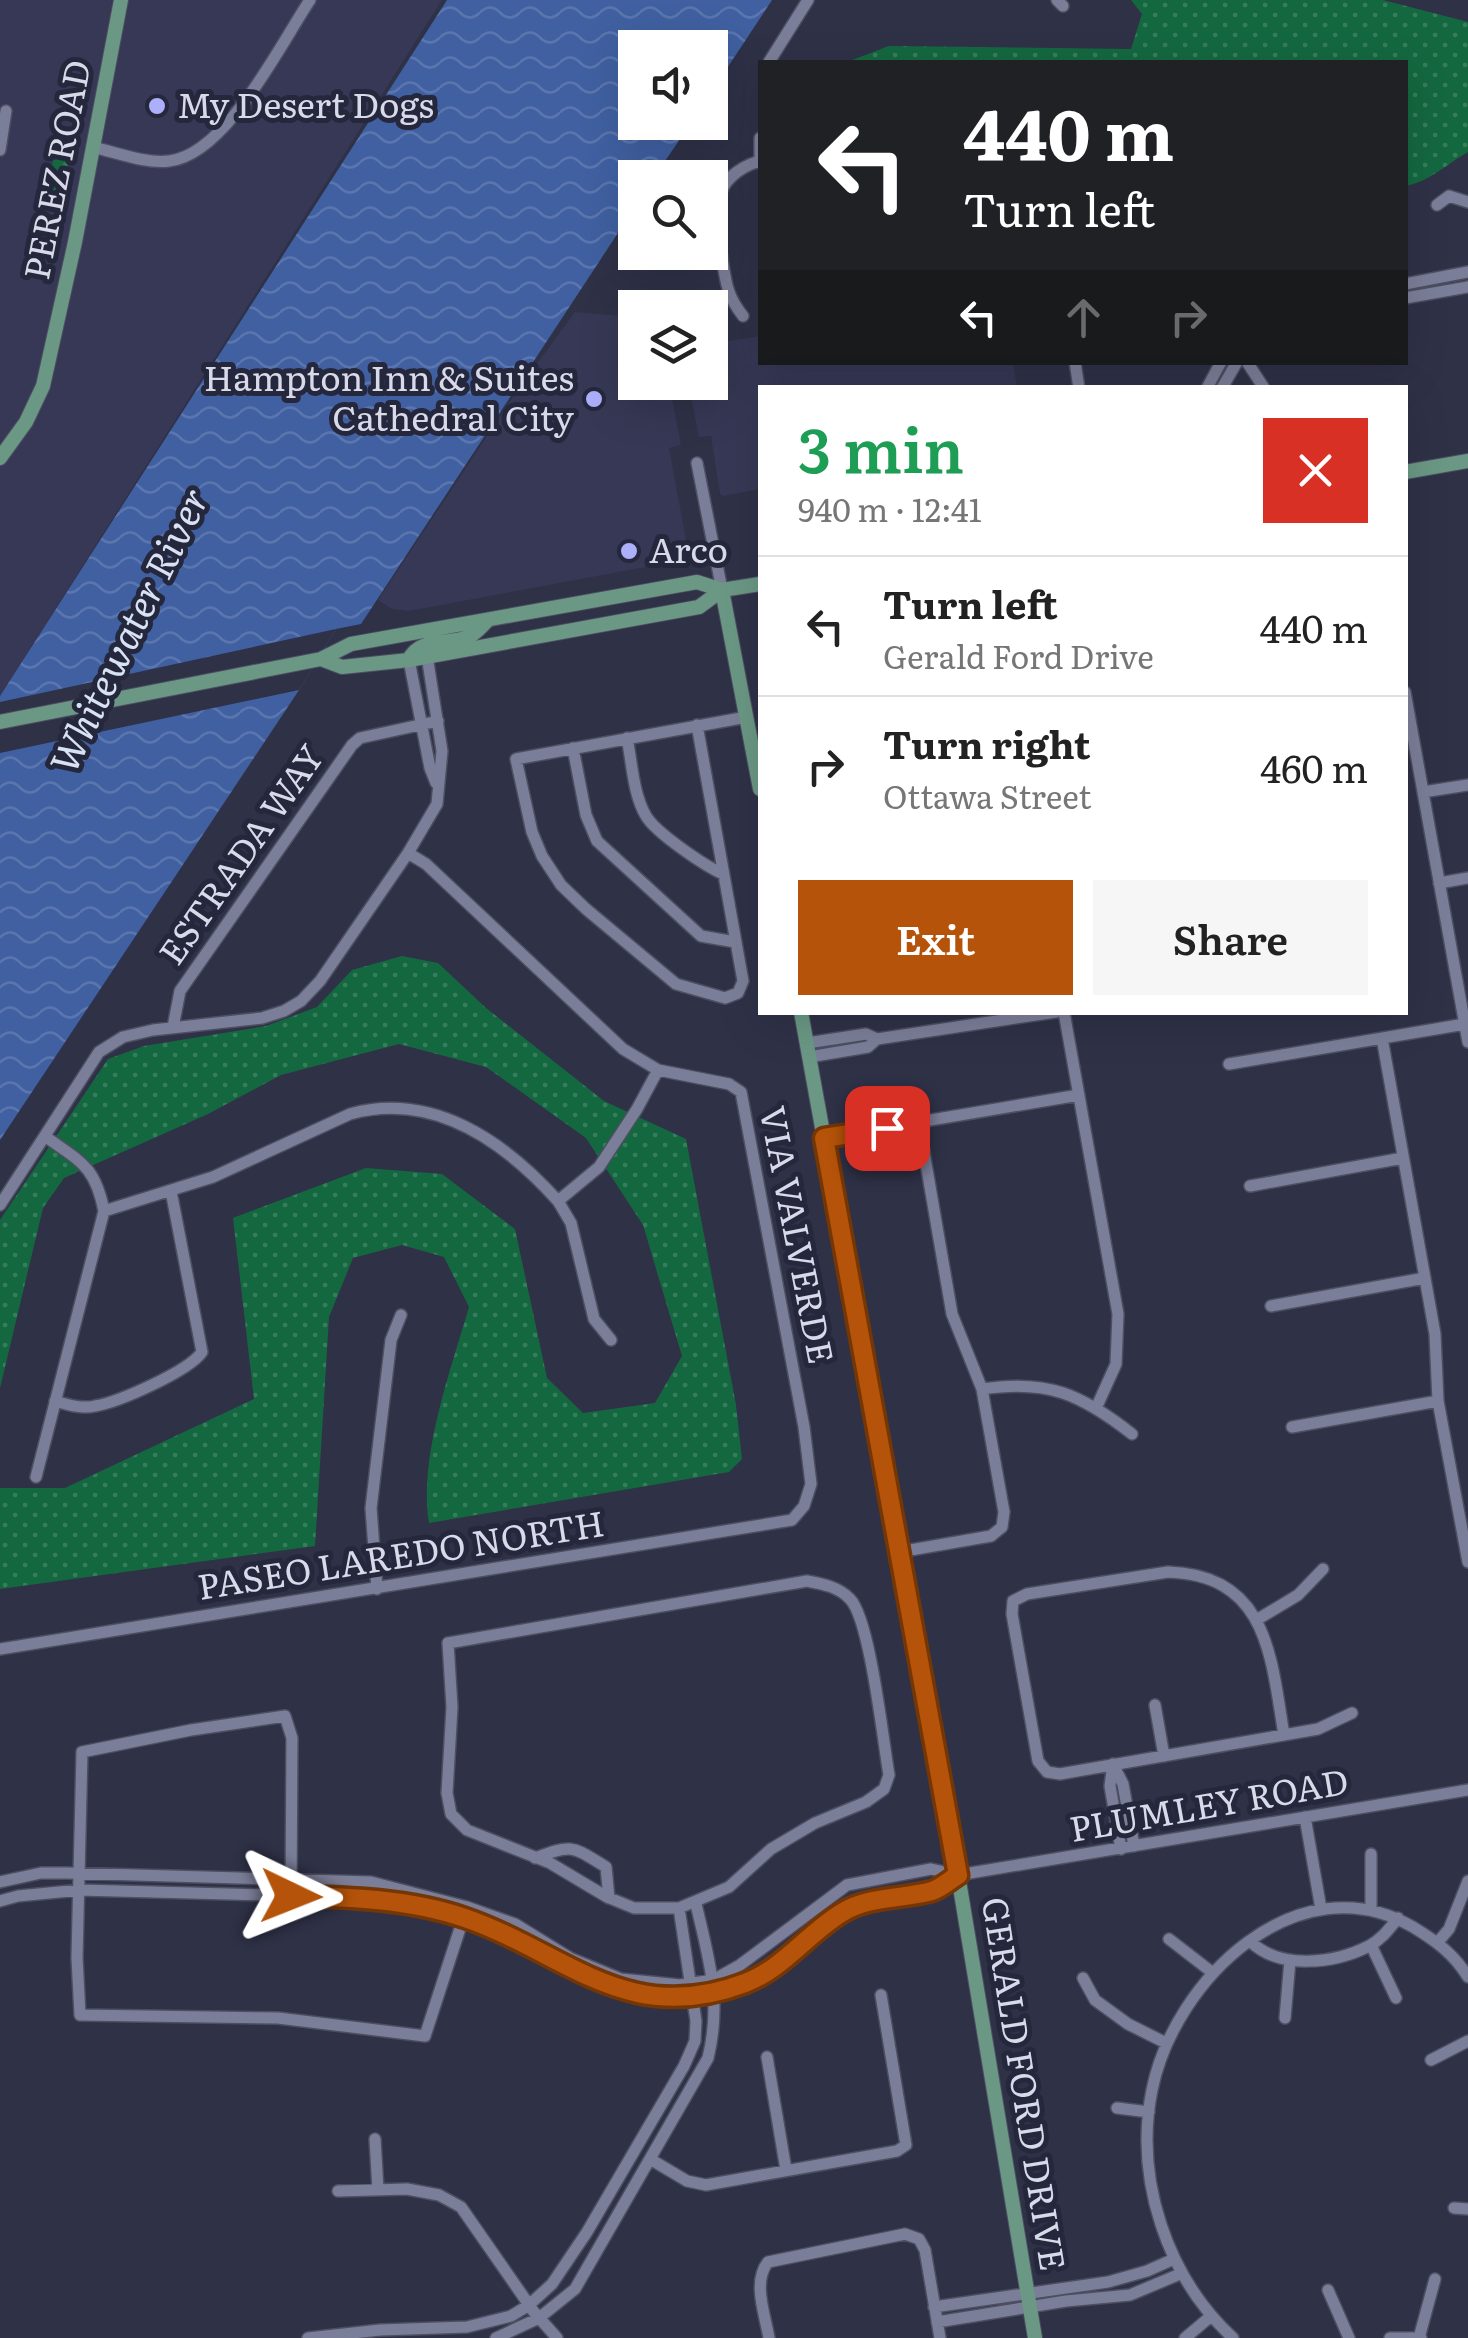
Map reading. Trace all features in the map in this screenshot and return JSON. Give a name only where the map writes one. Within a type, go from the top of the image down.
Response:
[{"type":"main road","name":"PEREZ ROAD","points":[[0,458],[26,422],[43,386],[121,0]]},
{"type":"main road","points":[[1408,472],[1468,462]]},
{"type":"main road","points":[[0,722],[321,660],[351,644],[697,582],[722,590],[758,584]]},
{"type":"main road","points":[[321,660],[342,668],[409,660],[699,607],[722,590]]},
{"type":"main road","points":[[722,590],[758,778]]},
{"type":"main road","points":[[409,660],[419,647],[467,638],[487,620]]},
{"type":"main road","name":"GERALD FORD DRIVE","points":[[802,1015],[958,1875],[1035,2338]]},
{"type":"street","points":[[92,146],[156,161],[171,161],[201,150],[226,126],[310,0]]},
{"type":"street","points":[[769,60],[808,0]]},
{"type":"street","points":[[0,150],[6,112]]},
{"type":"street","points":[[743,316],[729,298],[714,213],[719,197],[740,167],[758,162]]},
{"type":"street","points":[[1437,205],[1449,196],[1468,202]]},
{"type":"street","points":[[1408,283],[1468,272]]},
{"type":"street","points":[[1422,281],[1425,295]]},
{"type":"street","points":[[1408,298],[1468,287]]},
{"type":"street","points":[[697,463],[722,590]]},
{"type":"street","points":[[0,1205],[99,1052],[124,1037],[172,1027],[262,1018],[301,1001],[320,982],[408,854],[436,804],[442,751],[428,656]]},
{"type":"street","points":[[409,660],[430,768],[438,787]]},
{"type":"street","points":[[1408,709],[1468,1042]]},
{"type":"street","points":[[697,725],[742,981],[738,993],[725,998],[676,984],[560,884],[532,832],[516,759],[697,725],[747,717]]},
{"type":"street","name":"ESTRADA WAY","points":[[172,1027],[180,991],[352,744],[360,738],[438,721]]},
{"type":"street","points":[[627,738],[647,818],[705,866],[723,874]]},
{"type":"street","points":[[574,748],[586,815],[597,842],[701,936],[736,942]]},
{"type":"street","points":[[1423,792],[1468,784]]},
{"type":"street","name":"VIA VALVERDE","points":[[408,854],[426,864],[623,1050],[658,1070],[729,1084],[742,1092],[804,1427],[812,1484],[804,1506]]},
{"type":"street","points":[[1440,884],[1468,878]]},
{"type":"street","points":[[808,1050],[858,1042],[866,1034],[877,1039],[1024,1015]]},
{"type":"street","points":[[1065,1015],[1118,1326],[1116,1364],[1096,1406]]},
{"type":"street","points":[[1229,1064],[1465,1024]]},
{"type":"street","points":[[1382,1038],[1437,1355],[1438,1401],[1467,1555]]},
{"type":"street","points":[[558,1202],[598,1167],[658,1070]]},
{"type":"street","points":[[824,1138],[1079,1095]]},
{"type":"street","points":[[104,1211],[171,1191],[268,1154],[350,1114],[372,1108],[436,1113],[469,1128],[536,1177],[558,1202],[571,1222],[594,1319],[611,1340]]},
{"type":"street","points":[[899,1552],[990,1536],[1002,1527],[1004,1512],[982,1389],[952,1314],[918,1123]]},
{"type":"street","points":[[36,1477],[104,1211],[98,1181],[82,1162],[46,1137]]},
{"type":"street","points":[[1250,1186],[1403,1158]]},
{"type":"street","points":[[55,1401],[96,1406],[178,1373],[194,1363],[202,1352],[171,1191]]},
{"type":"street","points":[[1271,1306],[1424,1278]]},
{"type":"street","points":[[376,1589],[370,1508],[390,1340],[401,1315]]},
{"type":"street","points":[[982,1389],[1036,1385],[1064,1392],[1096,1406],[1132,1434]]},
{"type":"street","points":[[1292,1427],[1438,1401]]},
{"type":"street","name":"PASEO LAREDO NORTH","points":[[0,1648],[792,1520],[804,1506]]},
{"type":"street","points":[[1258,1619],[1298,1595],[1323,1569]]},
{"type":"street","points":[[1284,1735],[1270,1652],[1258,1619],[1225,1586],[1188,1572],[1168,1572],[1027,1594],[1014,1601],[1012,1614],[1038,1761],[1047,1772],[1060,1774],[1113,1764],[1164,1756],[1284,1735],[1318,1729],[1352,1713]]},
{"type":"street","points":[[808,1581],[828,1584],[852,1600],[863,1625],[889,1774],[884,1789],[866,1802],[815,1823],[771,1849],[729,1887],[679,1908],[634,1908],[535,1858],[467,1830],[451,1814],[447,1793],[452,1706],[448,1643],[808,1581]]},
{"type":"street","points":[[1155,1704],[1164,1756]]},
{"type":"street","points":[[291,1896],[292,1738],[285,1716],[82,1752],[77,1958],[80,2015],[278,2018],[425,2036],[465,1912]]},
{"type":"street","points":[[1113,1764],[1122,1784],[1134,1846]]},
{"type":"street","points":[[1113,1764],[1110,1786],[1120,1849]]},
{"type":"street","name":"PLUMLEY ROAD","points":[[958,1875],[1468,1790]]},
{"type":"street","points":[[1305,1817],[1321,1909]]},
{"type":"street","points":[[535,1858],[554,1850],[574,1848],[606,1867],[609,1898]]},
{"type":"street","points":[[1370,1854],[1370,1910]]},
{"type":"street","points":[[715,1985],[847,1885],[931,1868],[958,1875]]},
{"type":"street","points":[[0,1882],[41,1874],[80,1874],[370,1882],[465,1912],[604,1985],[647,1994],[747,1983],[847,1909],[878,1899],[935,1890],[958,1875]]},
{"type":"street","points":[[1438,1942],[1449,1929],[1468,1881]]},
{"type":"street","points":[[0,1902],[18,1896],[80,1890],[371,1900],[465,1912]]},
{"type":"street","points":[[496,2338],[539,2318],[574,2289],[708,2058],[716,2025],[715,1985],[696,1904]]},
{"type":"street","points":[[308,2338],[380,2330],[467,2328],[511,2316],[552,2284],[587,2232],[695,2041],[679,1908]]},
{"type":"street","points":[[1233,2338],[1210,2317],[1180,2274],[1164,2234],[1150,2169],[1152,2088],[1166,2043],[1182,2014],[1212,1973],[1250,1940],[1270,1927],[1321,1909],[1370,1910],[1398,1918],[1438,1942],[1468,1977]]},
{"type":"street","points":[[1250,1940],[1263,1954],[1290,1960],[1332,1957],[1372,1945],[1398,1918]]},
{"type":"street","points":[[1169,1939],[1212,1973]]},
{"type":"street","points":[[1372,1945],[1396,1998]]},
{"type":"street","points":[[1285,2018],[1290,1960]]},
{"type":"street","points":[[1083,1978],[1095,2000],[1128,2024],[1166,2043]]},
{"type":"street","points":[[650,2159],[687,2181],[706,2185],[897,2151],[906,2145],[880,1995]]},
{"type":"street","points":[[1432,2060],[1468,2040]]},
{"type":"street","points":[[767,2058],[786,2170]]},
{"type":"street","points":[[1117,2108],[1149,2112]]},
{"type":"street","points":[[376,2140],[378,2190]]},
{"type":"street","points":[[338,2192],[407,2189],[439,2196],[461,2207],[529,2305],[557,2338]]},
{"type":"street","points":[[769,2338],[759,2283],[760,2272],[768,2262],[905,2234],[920,2239],[926,2250],[940,2338]]},
{"type":"street","points":[[937,2322],[1126,2278],[1174,2259]]},
{"type":"street","points":[[934,2307],[1130,2295],[1180,2274]]},
{"type":"street","points":[[1390,2338],[1420,2338],[1435,2279]]},
{"type":"street","points":[[1328,2290],[1348,2338]]},
{"type":"street","points":[[1186,2338],[1210,2317]]},
{"type":"shaded area","points":[[0,0],[442,0],[0,696]]},
{"type":"shaded area","points":[[575,312],[618,316],[618,400],[672,400],[681,445],[669,448],[687,545],[678,561],[409,611],[392,609],[378,600],[519,388]]},
{"type":"shaded area","points":[[758,336],[758,365],[1013,365],[1017,385],[758,385],[758,489],[720,494],[711,436],[699,437],[691,400],[728,400],[728,341]]},
{"type":"green space","points":[[1131,0],[1383,0],[1468,22],[1468,152],[1408,185],[1408,60],[852,60],[889,46],[1131,49],[1142,14]]},
{"type":"green space","points":[[54,156],[69,159],[62,202],[46,199]]},
{"type":"green space","points":[[402,956],[438,963],[486,1008],[604,1101],[686,1139],[736,1405],[742,1459],[729,1472],[429,1523],[432,1443],[469,1307],[444,1257],[402,1245],[353,1258],[329,1317],[315,1546],[0,1589],[0,1488],[65,1488],[254,1399],[233,1218],[366,1168],[442,1174],[515,1229],[547,1378],[583,1413],[655,1403],[682,1356],[643,1225],[586,1138],[486,1067],[399,1044],[281,1075],[208,1114],[64,1178],[43,1208],[0,1388],[0,1220],[108,1059],[144,1046],[266,1026],[317,1007],[352,970]]},
{"type":"water","name":"Whitewater River","points":[[447,0],[772,0],[728,67],[728,30],[618,30],[618,140],[679,140],[666,160],[618,160],[618,233],[361,624],[336,629],[0,1140],[0,696]]},
{"type":"pier","points":[[336,629],[299,690],[0,753],[0,702]]},
{"type":"place","name":"My Desert Dogs","points":[[157,106]]},
{"type":"place","name":"Hampton Inn & Suites Cathedral City","points":[[594,399]]},
{"type":"place","name":"Arco","points":[[629,551]]},
{"type":"route","points":[[291,1896],[406,1904],[454,1915],[502,1933],[604,1985],[693,1998],[747,1983],[847,1909],[878,1899],[935,1890],[958,1875],[824,1138],[887,1128]]}]
